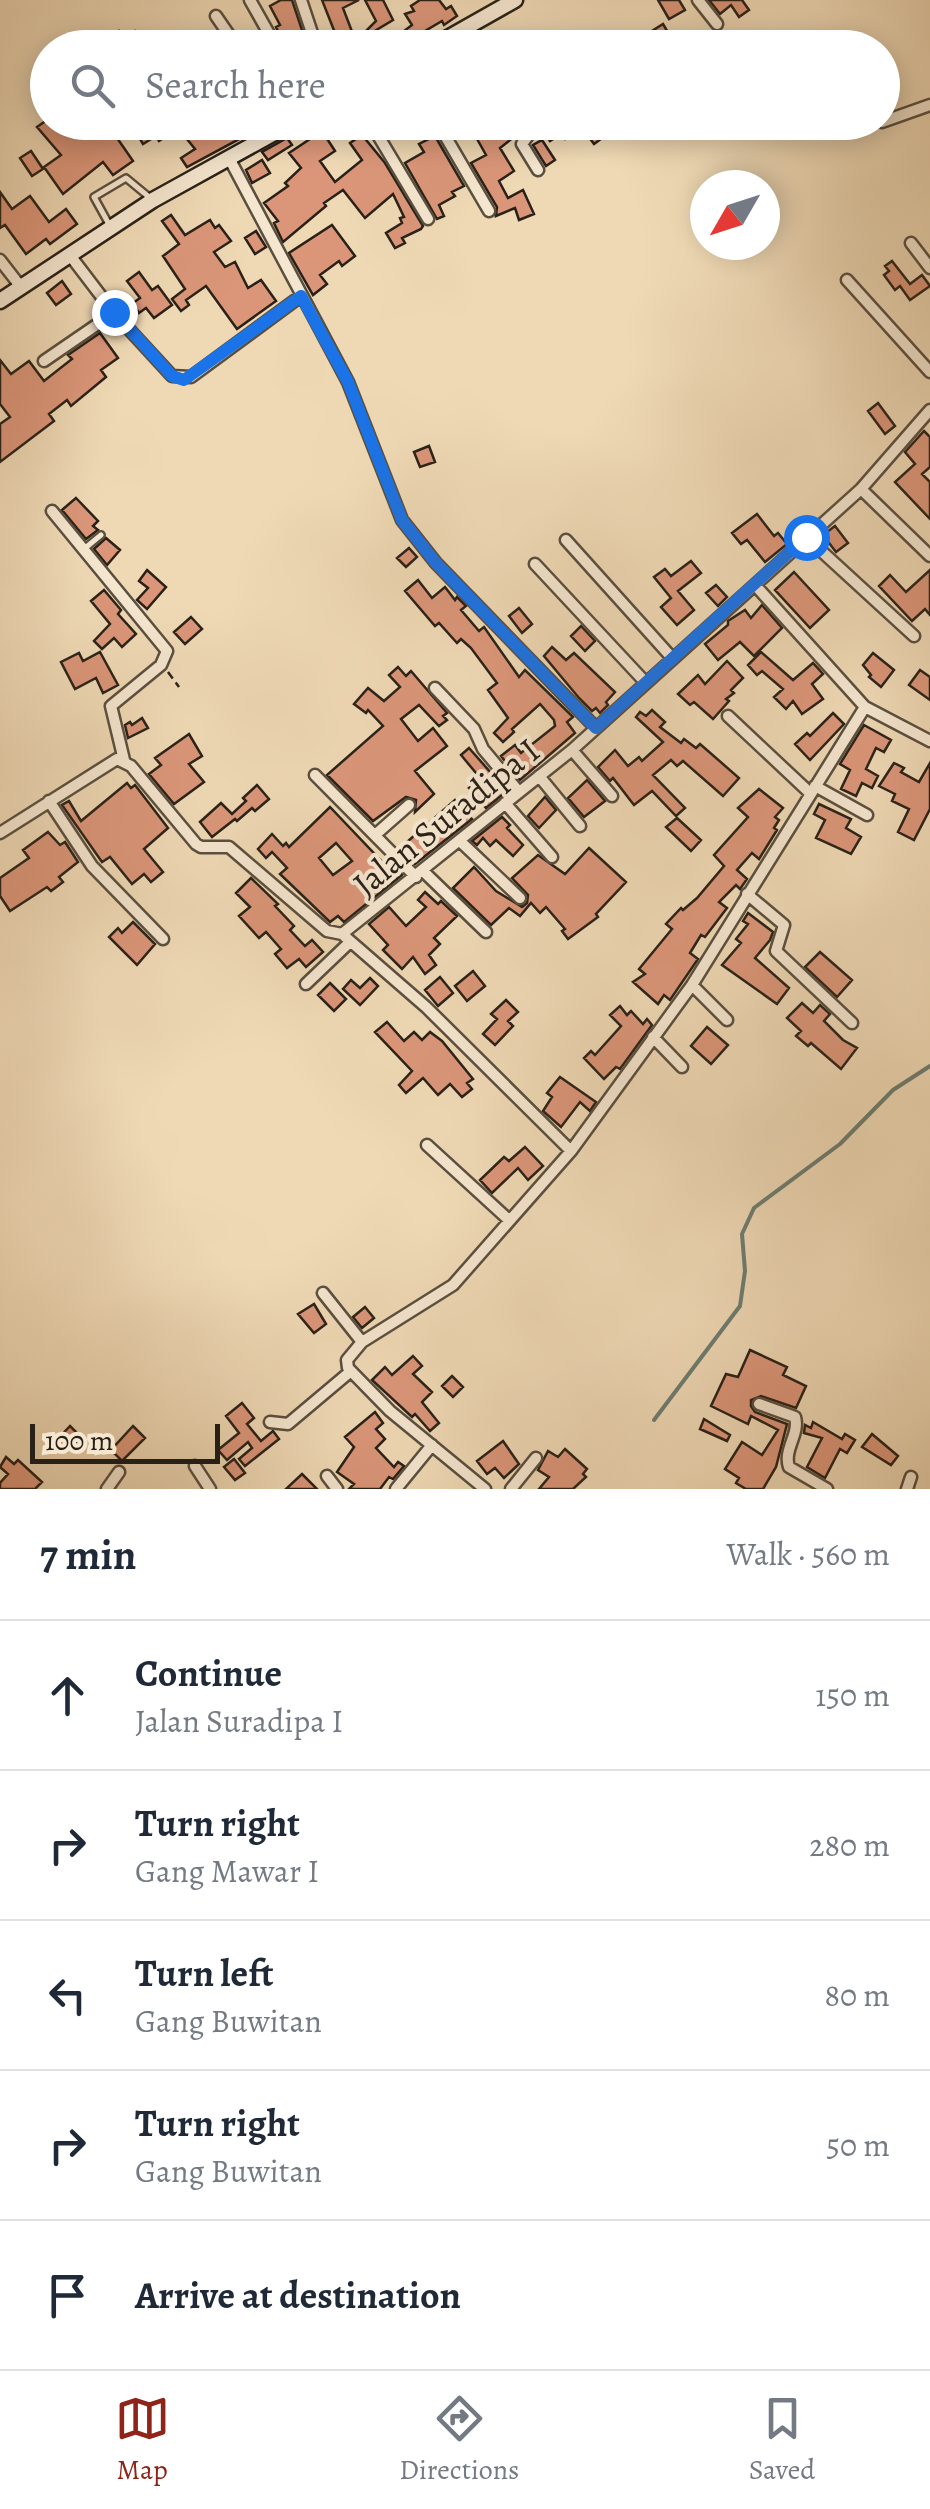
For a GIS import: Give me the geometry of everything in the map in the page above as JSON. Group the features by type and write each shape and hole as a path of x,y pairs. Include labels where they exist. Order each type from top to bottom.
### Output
{"main road":[{"path":"462,30 514,0"},
{"path":"0,301 110,226 261,140"}],"street":[{"path":"250,0 267,30"},
{"path":"301,0 311,30"},
{"path":"698,0 718,24"},
{"path":"216,16 226,30"},
{"path":"900,116 930,105"},
{"path":"381,140 428,220"},
{"path":"447,140 489,211"},
{"path":"525,140 522,144 538,170"},
{"path":"229,158 348,382 402,520 436,563 596,728"},
{"path":"911,243 930,268"},
{"path":"68,254 172,376 184,380 301,296"},
{"path":"0,260 21,287"},
{"path":"847,280 930,372"},
{"path":"44,361 114,312"},
{"name":"Jalan Suradipa I","path":"306,984 346,938 572,750 861,489 930,410"},
{"path":"861,489 930,556"},
{"path":"52,511 167,651 161,664 111,707 124,760 196,844 202,848 229,848 327,931 346,938 426,1007 571,1150"},
{"path":"806,537 914,636"},
{"path":"566,540 673,659"},
{"path":"536,564 646,684"},
{"path":"755,585 865,706 930,741"},
{"path":"436,688 474,729 483,749 519,792"},
{"path":"270,1422 288,1424 349,1366 362,1342 452,1285 571,1150 692,985 865,706"},
{"path":"728,716 813,789 866,815"},
{"path":"572,750 612,796"},
{"path":"0,833 117,758 124,760"},
{"path":"316,775 376,836 486,932"},
{"path":"539,776 580,826"},
{"path":"50,801 92,866 163,939"},
{"path":"505,804 552,856"},
{"path":"376,836 409,805"},
{"path":"460,841 520,898"},
{"path":"747,894 784,926 776,951 852,1023"},
{"path":"692,985 727,1020"},
{"path":"653,1037 682,1067"},
{"path":"427,1145 509,1220"},
{"path":"323,1293 362,1342"},
{"path":"349,1366 390,1411 485,1489"},
{"path":"759,1404 795,1418 797,1424 786,1460 789,1467 828,1489"},
{"path":"396,1489 432,1445"},
{"path":"511,1489 536,1458"},
{"path":"195,1466 210,1489"},
{"path":"107,1489 118,1472"},
{"path":"326,1476 337,1489"}],"lane":[{"path":"110,226 94,197 123,178 153,200"},
{"path":"84,550 101,535"}],"path":[{"path":"174,679 180,687"}],"building":[{"path":"292,0 302,30 277,30 280,25 270,6"},
{"path":"322,0 359,0 343,8 351,30 334,30"},
{"path":"365,0 383,0 393,20 376,30 367,30 376,21"},
{"path":"420,0 439,0 446,9 451,6 457,16 427,30 405,30 412,25 405,14 414,11 411,6"},
{"path":"658,0 679,0 685,10 669,19"},
{"path":"709,0 742,0 749,10 739,17 731,5 720,14"},
{"path":"48,140 118,140 133,161 113,175 103,162 63,194 44,167 61,155"},
{"path":"188,140 237,140 187,167 181,158 195,149"},
{"path":"283,140 292,145 268,160 262,152"},
{"path":"308,140 328,140 335,151 320,161 335,182 362,160 350,143 366,140 385,163 423,226 402,238 405,243 395,248 386,233 402,223 400,218 404,217 393,194 365,218 343,190 283,242 274,223 278,221 264,203 288,186 285,183 301,168 289,153"},
{"path":"437,140 464,186 439,205 444,216 437,219 405,163 424,152 419,144"},
{"path":"478,140 510,140 500,148 514,171 499,181 508,198 523,190 534,214 519,220 515,208 496,216 497,207 471,163 486,155"},
{"path":"542,140 555,160 546,166 533,145"},
{"path":"31,151 43,169 32,176 20,158"},
{"path":"262,160 270,173 252,183 246,170"},
{"path":"0,192 12,209 30,196 49,222 66,209 77,224 50,244 46,239 26,254 5,225 0,228"},
{"path":"171,215 185,235 210,220 215,228 219,225 231,241 214,252 225,267 235,262 248,288 261,280 276,301 237,329 206,286 186,300 189,305 181,311 172,299 185,289 163,256 179,244 162,221"},
{"path":"332,225 355,256 342,266 339,261 320,275 327,284 313,295 289,253"},
{"path":"256,231 266,247 255,254 245,238"},
{"path":"892,261 910,284 922,275 930,286 910,300 900,286 895,290 884,275 889,271 885,266"},
{"path":"139,272 152,290 158,286 172,305 154,318 146,308 139,313 133,303 140,298 127,281"},
{"path":"62,281 71,294 56,305 47,293"},
{"path":"100,333 118,358 101,370 106,377 71,406 67,400 49,414 54,421 0,462 0,424 10,417 0,404 0,360 11,374 29,361 44,381 72,359 68,355"},
{"path":"878,403 895,426 885,434 868,411"},
{"path":"924,431 930,437 930,467 922,474 930,482 930,519 895,482 915,464 905,452"},
{"path":"429,446 435,462 420,467 414,452"},
{"path":"76,498 98,521 93,526 98,530 86,539 62,510"},
{"path":"757,514 774,536 778,533 787,544 765,562 747,540 741,544 732,533"},
{"path":"835,526 848,543 836,552 823,535"},
{"path":"106,538 120,550 107,565 94,549"},
{"path":"409,548 417,557 406,567 397,558"},
{"path":"691,561 701,573 678,591 694,610 677,625 661,607 671,598 654,577 665,569 671,576"},
{"path":"147,570 166,587 147,609 137,600 148,588 139,581"},
{"path":"930,570 930,615 925,609 912,621 879,586 890,575 906,592"},
{"path":"794,572 829,610 810,628 775,590"},
{"path":"418,580 432,598 445,587 455,600 457,597 466,606 461,610 479,631 484,627 519,677 525,670 573,717 567,722 575,733 520,780 501,756 515,745 521,753 555,726 554,720 540,704 503,742 494,733 508,718 488,690 497,683 471,648 461,639 457,643 439,623 435,626 405,591"},
{"path":"716,585 727,597 718,606 706,593"},
{"path":"104,590 136,634 122,647 114,638 102,649 94,641 110,624 91,601"},
{"path":"762,605 782,628 754,656 740,642 718,660 705,644 728,621 745,610 751,618"},
{"path":"519,608 532,624 522,633 509,616"},
{"path":"191,617 202,629 185,644 174,632"},
{"path":"581,626 595,641 585,651 571,636"},
{"path":"552,647 566,660 574,653 615,692 600,713 596,708 592,711 579,698 544,656"},
{"path":"100,652 118,685 103,693 96,678 75,689 61,662 79,653 83,661"},
{"path":"761,652 793,680 813,663 823,674 812,684 823,699 802,714 793,701 786,709 774,697 783,689 762,671 757,675 748,665"},
{"path":"873,653 894,670 881,687 863,665"},
{"path":"727,661 743,678 713,719 678,694 698,675 705,684"},
{"path":"398,667 406,676 411,671 447,713 443,716 447,720 439,726 419,705 401,719 418,741 433,728 447,746 415,771 434,794 415,812 416,800 406,797 373,821 327,775 383,726 368,710 366,713 354,704 368,688 384,701 400,687 389,675"},
{"path":"920,670 930,677 930,700 909,685"},
{"path":"652,710 665,722 660,727 681,743 684,739 696,748 700,744 739,778 723,796 683,761 677,766 671,760 653,775 685,808 676,816 652,791 634,805 613,778 610,781 598,767 615,750 628,766 639,757 642,761 663,742 636,717 640,712 646,716"},
{"path":"833,713 844,724 810,760 795,744 807,733 810,736"},
{"path":"142,718 148,728 128,738 125,725"},
{"path":"864,725 891,740 884,752 876,748 866,769 878,776 872,788 862,783 856,796 841,789 850,770 840,764"},
{"path":"189,734 202,756 189,764 204,782 174,804 149,774 161,765 155,758"},
{"path":"469,748 507,791 486,808 469,788 481,779 461,755"},
{"path":"894,763 919,782 930,763 930,809 914,840 898,832 909,809 892,801 895,794 879,786"},
{"path":"587,780 605,801 584,817 568,798"},
{"path":"127,783 131,788 135,785 168,828 144,849 163,872 151,882 144,874 132,884 110,857 102,862 62,805 69,801 81,821"},
{"path":"257,785 269,799 212,837 200,822 221,803 232,814"},
{"path":"759,789 783,808 775,817 779,820 774,828 777,830 759,859 752,853 737,870 747,879 740,889 736,885 719,902 727,908 690,953 698,959 670,1000 664,995 658,1004 633,982 645,974 639,969 672,929 666,924 697,898 724,866 714,855 748,817 738,808"},
{"path":"545,797 556,810 539,828 528,816"},
{"path":"455,800 472,819 415,864 400,848"},
{"path":"819,804 851,819 846,828 861,837 851,854 816,838 825,820 814,814"},
{"path":"330,807 391,871 395,868 402,875 344,922 338,916 330,922 280,874 287,868 272,852 266,858 258,849 272,834 289,847","holes":["336,843 352,861 333,875 319,858"]},
{"path":"502,817 523,845 513,856 496,840 490,846 483,838 477,845 472,841"},
{"path":"677,818 701,840 691,851 666,827"},
{"path":"48,832 60,845 65,842 78,862 59,877 63,882 51,891 47,887 10,911 0,896 0,878 29,858 23,850"},
{"path":"589,848 626,882 596,914 598,917 568,939 562,931 565,929 546,907 540,913 531,903 520,916 509,908 491,925 453,888 474,867 496,891 522,907 528,895 512,878 538,855 565,874"},
{"path":"251,878 278,904 275,906 294,926 290,930 305,946 312,940 323,952 306,967 299,959 287,968 275,954 281,949 266,932 259,938 239,916 250,907 236,893"},
{"path":"425,892 457,916 434,938 440,944 429,955 436,965 425,974 413,957 402,969 383,950 388,945 369,924 389,907 406,926 426,907 418,900"},
{"path":"748,913 773,932 755,958 789,988 777,1004 722,965 741,943 736,939 748,924 743,921"},
{"path":"133,922 155,944 137,965 109,937 118,928 122,933"},
{"path":"820,952 852,980 837,997 805,967"},
{"path":"473,971 485,986 467,1001 455,986"},
{"path":"440,977 453,993 438,1006 425,990"},
{"path":"370,978 378,986 360,1005 343,989 351,980 360,988"},
{"path":"330,983 346,999 334,1011 318,995"},
{"path":"506,1000 518,1012 508,1021 513,1026 495,1045 483,1034 497,1019 491,1014"},
{"path":"802,1003 813,1013 820,1005 830,1014 824,1021 857,1048 841,1069 811,1043 808,1046 796,1036 801,1031 787,1018"},
{"path":"620,1006 627,1015 631,1011 643,1024 647,1019 652,1025 620,1069 616,1067 604,1079 584,1058 591,1051 595,1055 621,1026 610,1015"},
{"path":"387,1022 404,1041 414,1032 422,1040 430,1032 442,1041 473,1079 467,1083 472,1089 462,1097 450,1084 438,1095 423,1078 406,1093 399,1085 412,1071 375,1032"},
{"path":"707,1027 728,1045 711,1064 691,1046"},
{"path":"560,1077 596,1102 590,1111 580,1102 561,1127 543,1111 552,1097 547,1093"},
{"path":"525,1147 543,1166 528,1180 518,1168 492,1193 480,1180 504,1157 509,1161"},
{"path":"314,1304 326,1324 314,1333 298,1314"},
{"path":"365,1307 374,1318 362,1328 353,1317"},
{"path":"750,1350 787,1367 783,1375 806,1386 796,1408 761,1396 751,1400 755,1412 787,1424 776,1467 763,1489 746,1489 736,1483 739,1478 725,1469 742,1442 762,1455 778,1430 751,1416 748,1424 711,1406 726,1374 738,1377"},
{"path":"413,1356 422,1366 413,1374 432,1392 422,1402 439,1423 430,1431 372,1380 385,1367 392,1375"},
{"path":"452,1376 463,1387 453,1397 442,1386"},
{"path":"242,1403 254,1418 247,1424 261,1441 273,1431 279,1439 245,1466 239,1459 252,1448 248,1442 227,1460 218,1450 239,1433 226,1416"},
{"path":"375,1412 383,1423 376,1429 385,1439 376,1448 394,1467 398,1462 404,1466 380,1489 349,1489 354,1484 337,1472 354,1447 345,1437"},
{"path":"704,1419 730,1435 727,1441 700,1429"},
{"path":"813,1422 842,1439 845,1434 855,1440 847,1453 840,1449 825,1478 807,1467 822,1438 804,1433 805,1425 811,1428"},
{"path":"70,1426 81,1437 67,1451 56,1441"},
{"path":"133,1426 145,1438 122,1461 111,1450"},
{"path":"872,1434 898,1456 891,1465 862,1447"},
{"path":"503,1441 519,1464 504,1478 495,1468 487,1474 477,1461"},
{"path":"565,1449 587,1469 583,1474 586,1477 573,1489 539,1489 549,1477 538,1470 548,1451 558,1457"},
{"path":"6,1457 14,1464 18,1460 42,1482 35,1489 0,1489 8,1474 0,1467"},
{"path":"234,1459 245,1473 235,1480 224,1467"},
{"path":"302,1474 317,1489 286,1489"}],"waterway":[{"path":"654,1420 740,1306 745,1271 742,1234 754,1208 840,1144 893,1090 930,1066"}],"route":[{"path":"114,312 172,376 184,380 301,296 348,382 402,520 436,563 596,728 806,537"}]}
